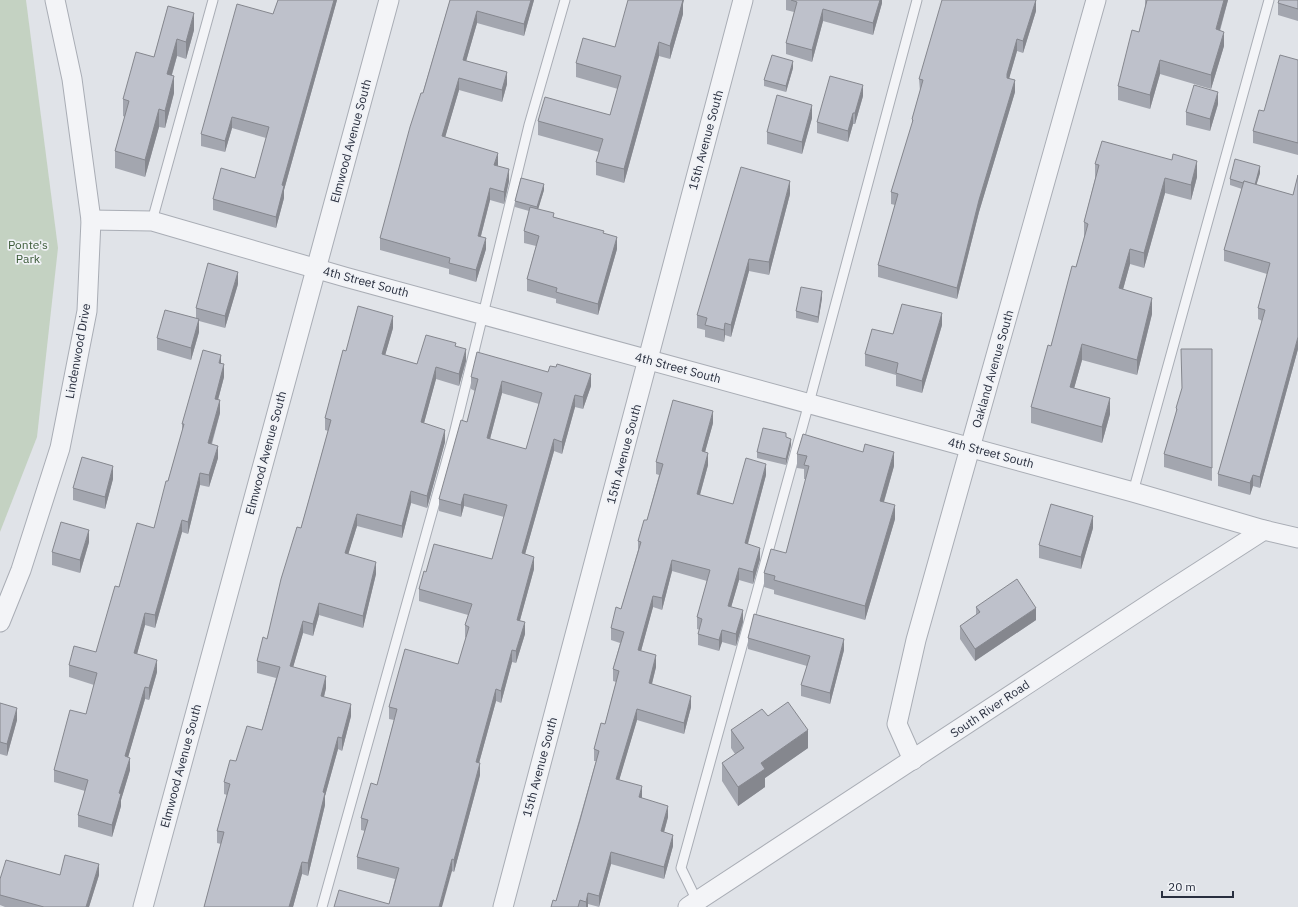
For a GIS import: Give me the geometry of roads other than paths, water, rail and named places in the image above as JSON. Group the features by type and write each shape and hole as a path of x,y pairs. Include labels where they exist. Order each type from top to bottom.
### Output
{"street":[{"name":"Lindenwood Drive","path":"0,622 21,570 60,448 87,310 91,220 72,79 55,0"},
{"name":"Elmwood Avenue South","path":"143,907 389,0"},
{"name":"15th Avenue South","path":"503,907 649,360 743,0"},
{"name":"Oakland Avenue South","path":"913,760 897,724 916,640 1096,0"},
{"name":"4th Street South","path":"91,220 152,221 316,269 1133,492 1264,530"},
{"name":"South River Road","path":"693,904 1163,594 1264,530"},
{"path":"1264,530 1298,538"}],"lane":[{"path":"152,221 213,0"},
{"path":"322,907 454,434 530,125 565,0"},
{"path":"693,904 681,868 809,403 917,0"},
{"path":"1133,492 1269,0"}],"park label":[{"name":"Ponte's Park","path":"28,252"}]}
